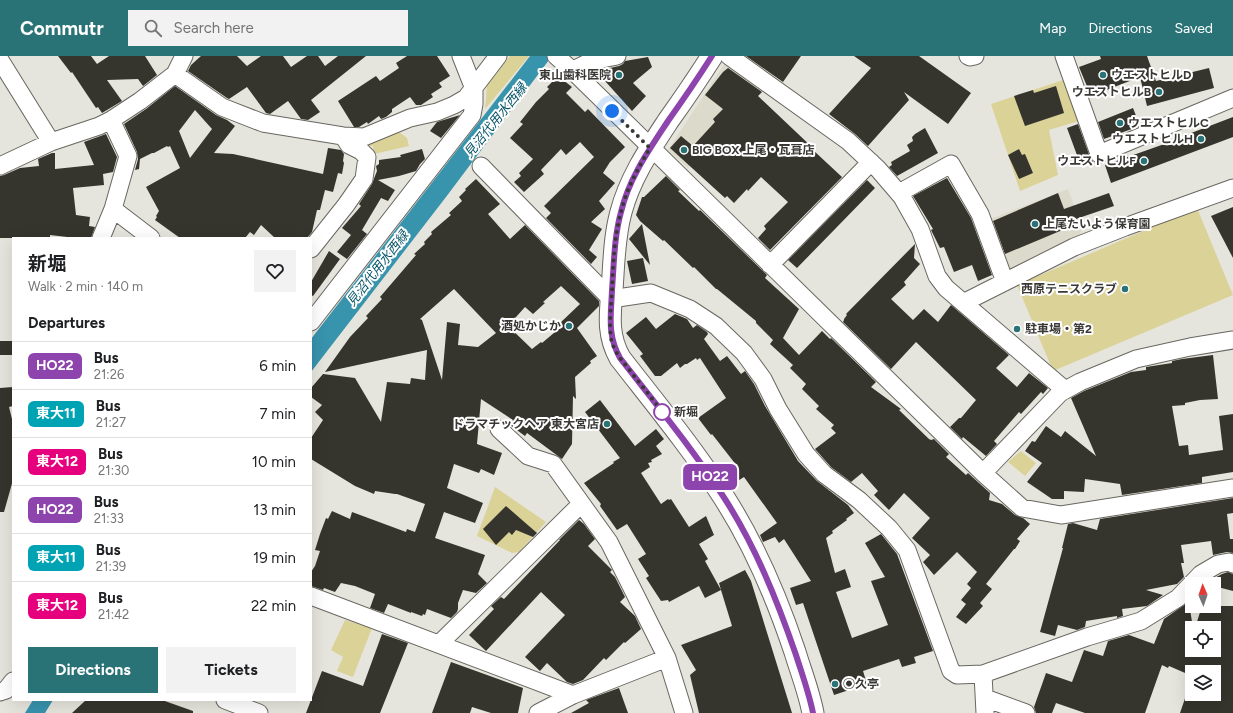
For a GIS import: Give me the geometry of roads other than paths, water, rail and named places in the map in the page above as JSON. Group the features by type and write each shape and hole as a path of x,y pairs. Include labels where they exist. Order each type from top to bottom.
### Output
{"street":[{"path":"0,166 51,142 99,126 111,120 140,101 175,74 184,56"},
{"path":"312,321 472,115 474,89 461,56"},
{"path":"175,74 222,107 263,123 343,136 364,137 410,118 437,112 466,98 498,56"},
{"path":"563,63 581,65 617,56"},
{"path":"712,56 640,165 621,212 614,259 610,325 611,339 614,349 620,358 695,455 723,496 746,536 783,616 813,713"},
{"path":"729,56 848,140 871,162 899,193 920,229 937,276 946,288 1065,390"},
{"path":"968,56 975,56"},
{"path":"1064,56 1099,154 1233,98"},
{"path":"0,60 51,142"},
{"path":"563,63 983,474 1022,508 1061,515 1233,488"},
{"path":"101,237 113,210 128,156 111,120"},
{"path":"312,248 364,179 367,156 350,145 343,136"},
{"path":"770,266 871,162"},
{"path":"899,193 950,164 980,214 1005,282"},
{"path":"481,166 612,299"},
{"path":"963,303 1074,247 1233,188"},
{"path":"113,210 150,237"},
{"path":"612,299 651,293 690,309 716,326 744,353 763,379 778,409 806,454 824,474 858,500 889,528 907,550 951,672 957,675 982,674 1087,637 1141,621 1178,598 1200,574 1218,564 1229,562 1233,564"},
{"path":"983,474 1060,393 1065,390 1080,382 1136,359 1190,347 1233,340"},
{"path":"499,429 528,456 553,464 609,542 667,658 684,713"},
{"path":"439,644 581,504"},
{"path":"312,596 573,695"},
{"path":"538,713 573,695 667,658"},
{"path":"982,674 985,705 1026,713"},
{"path":"0,692 6,690 12,683"},
{"path":"228,701 259,713"}],"water":[{"path":"530,56 552,56 446,197 312,371 312,338"},
{"path":"32,701 52,701 45,713 25,713"}],"place":[{"name":"東山歯科医院","path":"619,75"},
{"name":"ウエストヒルD","path":"1103,75"},
{"name":"ウエストヒルB","path":"1159,92"},
{"name":"ウエストヒルC","path":"1120,123"},
{"name":"ウエストヒルH","path":"1201,139"},
{"name":"BIG BOX 上尾・瓦葺店","path":"684,150"},
{"name":"ウエストヒルF","path":"1144,161"},
{"name":"上尾たいよう保育園","path":"1035,224"},
{"name":"西原テニスクラブ","path":"1125,289"},
{"name":"酒処かじか","path":"569,326"},
{"name":"駐車場・第2","path":"1017,329"},
{"name":"新堀","path":"662,412"},
{"name":"ドラマチックヘア 東大宮店","path":"607,424"},
{"name":"○久亭","path":"835,684"}],"water label":[{"name":"見沼代用水西縁","path":"495,120"},
{"name":"見沼代用水西緑","path":"377,268"}]}
